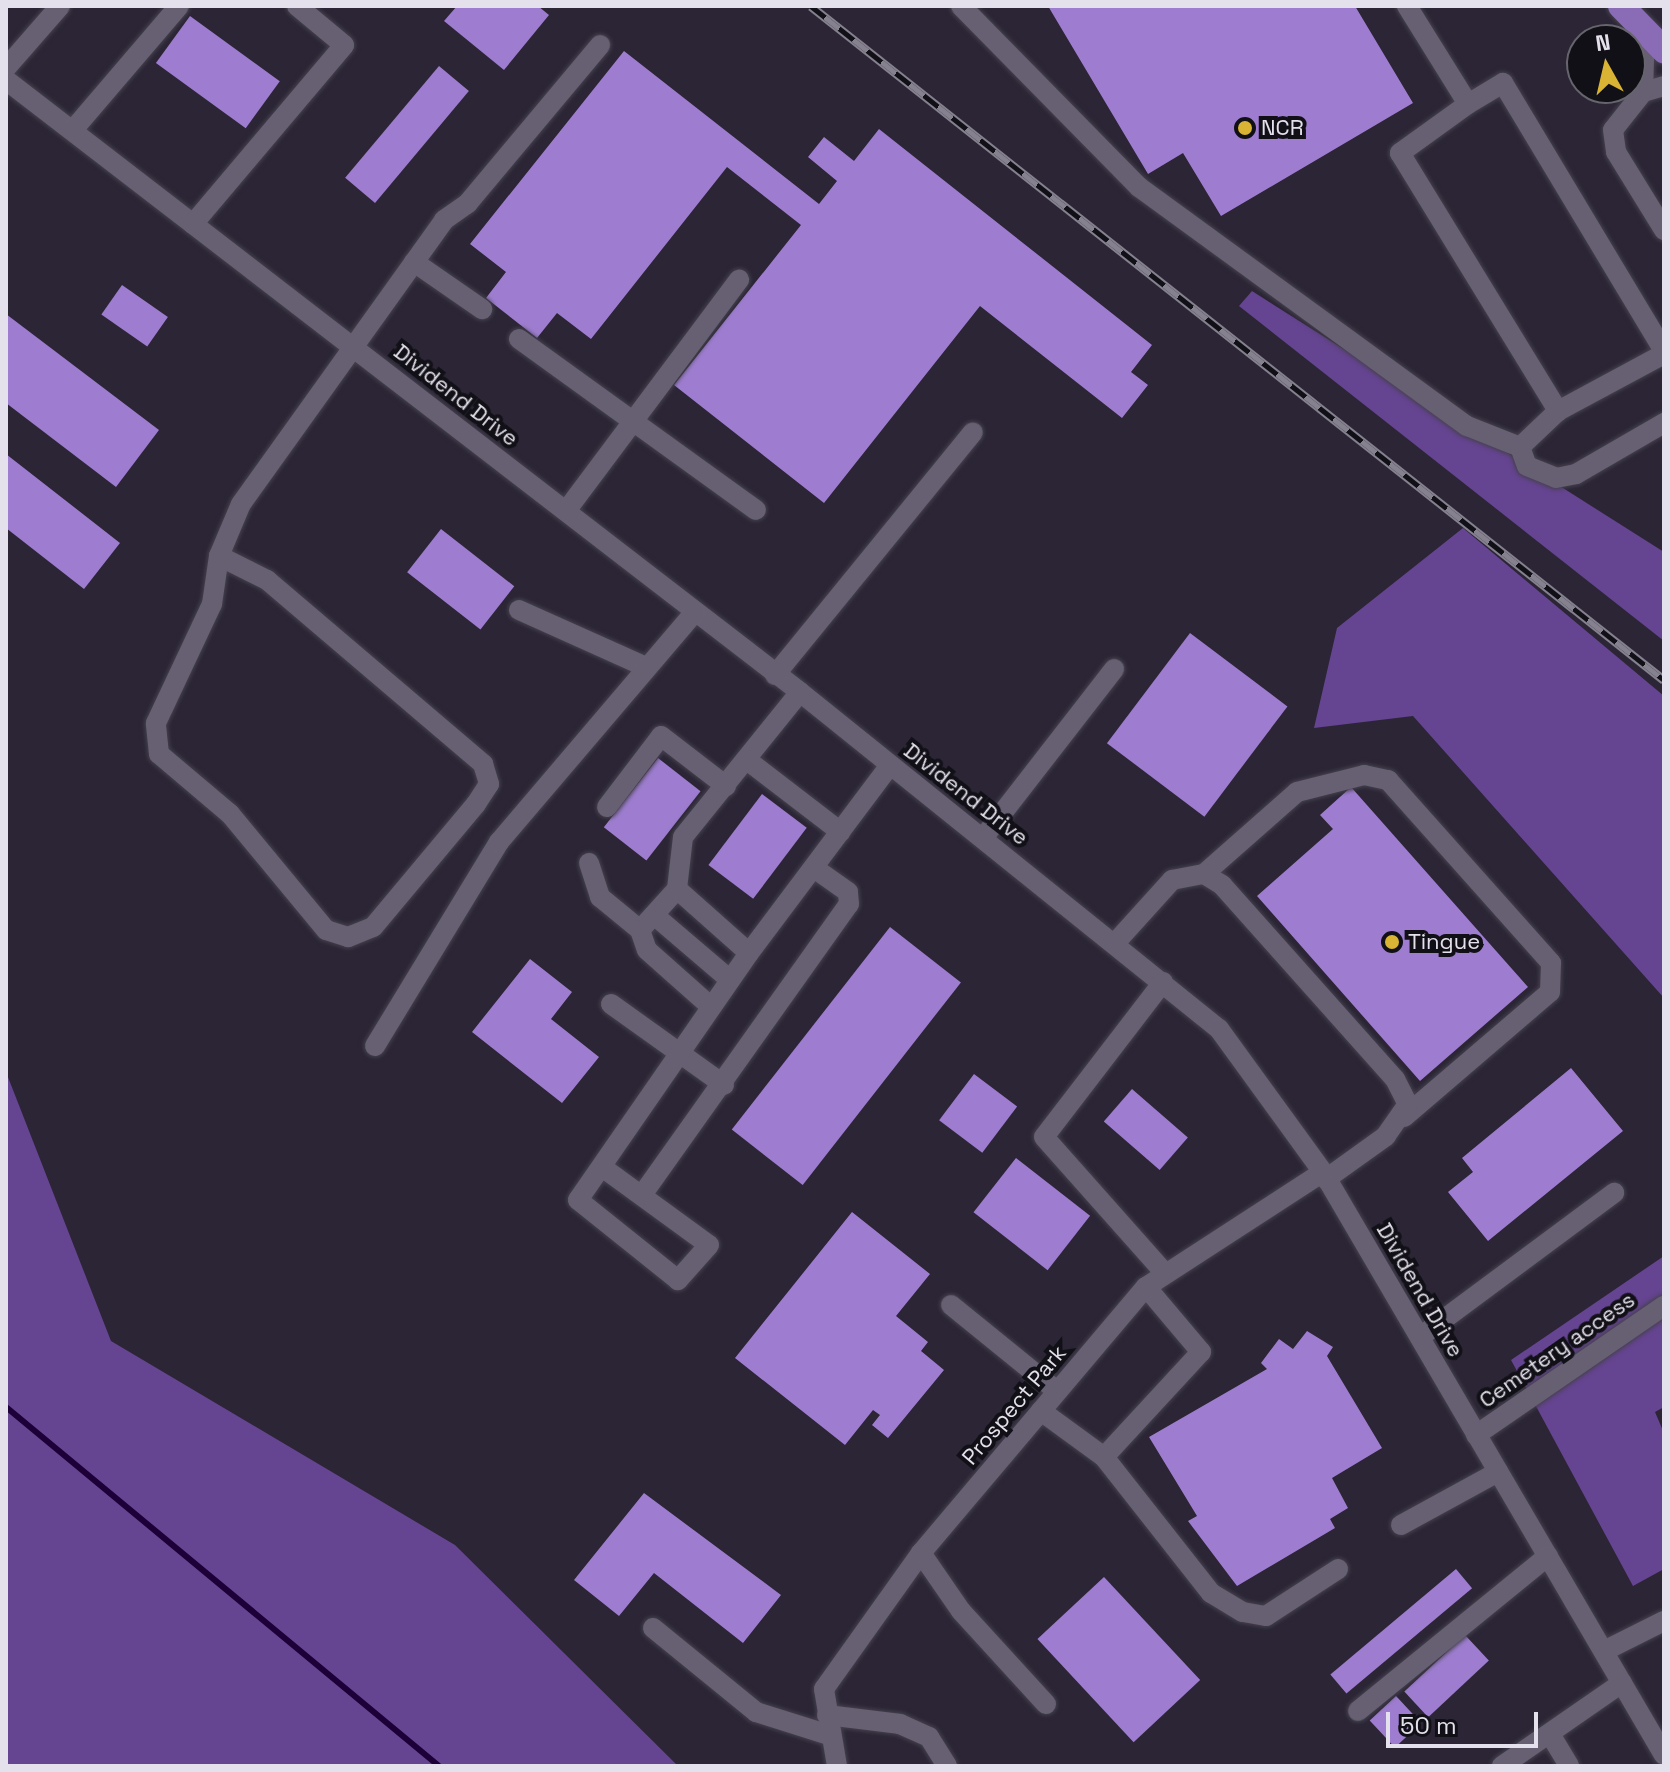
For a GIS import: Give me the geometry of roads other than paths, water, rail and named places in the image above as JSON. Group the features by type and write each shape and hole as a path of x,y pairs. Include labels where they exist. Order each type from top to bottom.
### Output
{"main road":[{"path":"1621,6 1639,24"},
{"path":"1646,31 1664,50"}],"street":[{"path":"6,78 59,6"},
{"path":"73,130 179,6"},
{"path":"193,224 344,45 297,6"},
{"path":"961,6 1139,187 1467,426 1520,447 1527,466 1556,478 1576,474 1664,423"},
{"path":"1407,6 1468,104"},
{"path":"219,556 267,580 483,764 489,784 476,804 373,927 348,937 326,930 230,814 159,754 156,723 212,604 219,556 241,504 414,262 600,45"},
{"name":"Dividend Drive","path":"6,78 800,692 1116,942 1251,1065 1324,1176 1664,1755"},
{"path":"1520,447 1558,411 1664,352 1503,83 1400,153 1558,411"},
{"path":"1634,104 1613,130 1616,152 1664,230"},
{"path":"414,262 482,309"},
{"path":"566,511 631,420 739,280"},
{"path":"519,339 756,510"},
{"path":"775,675 973,432"},
{"path":"519,610 646,667"},
{"path":"375,1046 499,842 695,612"},
{"path":"983,838 1114,669"},
{"path":"710,1006 647,950 647,922 677,889 683,837 800,692"},
{"path":"607,807 661,736 726,786"},
{"path":"747,760 841,832"},
{"path":"602,1167 709,1245 678,1280 578,1200 710,1006 890,765"},
{"name":"Prospect Park","path":"828,1725 824,1689 921,1553 1146,1287 1164,1272 1324,1176 1404,1117 1550,992 1551,963 1388,780 1364,775 1297,792 1204,874"},
{"path":"589,863 600,897 647,922 730,980"},
{"path":"642,1195 724,1085 849,904 848,892 814,868"},
{"path":"1116,942 1172,880 1204,874 1222,885 1395,1079 1408,1104 1404,1117"},
{"path":"677,889 749,953"},
{"path":"1163,982 1044,1137 1164,1272"},
{"path":"611,1004 724,1085"},
{"path":"1420,1337 1614,1193"},
{"path":"1104,1457 1201,1352 1146,1287"},
{"path":"951,1305 1057,1391"},
{"name":"Cemetery access","path":"1476,1435 1664,1306"},
{"path":"1041,1411 1104,1457 1211,1593 1243,1612 1266,1616 1338,1569"},
{"path":"1401,1525 1498,1472"},
{"path":"921,1553 961,1611 1046,1704"},
{"path":"1358,1711 1548,1556"},
{"path":"1604,1651 1664,1621"},
{"path":"653,1628 756,1712 828,1725 900,1724 929,1737 947,1766"},
{"path":"1504,1765 1622,1683"},
{"path":"828,1725 837,1766"},
{"path":"1550,1734 1569,1766"}],"waterway":[{"path":"6,1407 439,1766"}],"railway":[{"path":"811,6 1664,680"}],"place":[{"name":"NCR","path":"1245,128"},
{"name":"Tingue","path":"1392,942"}]}
